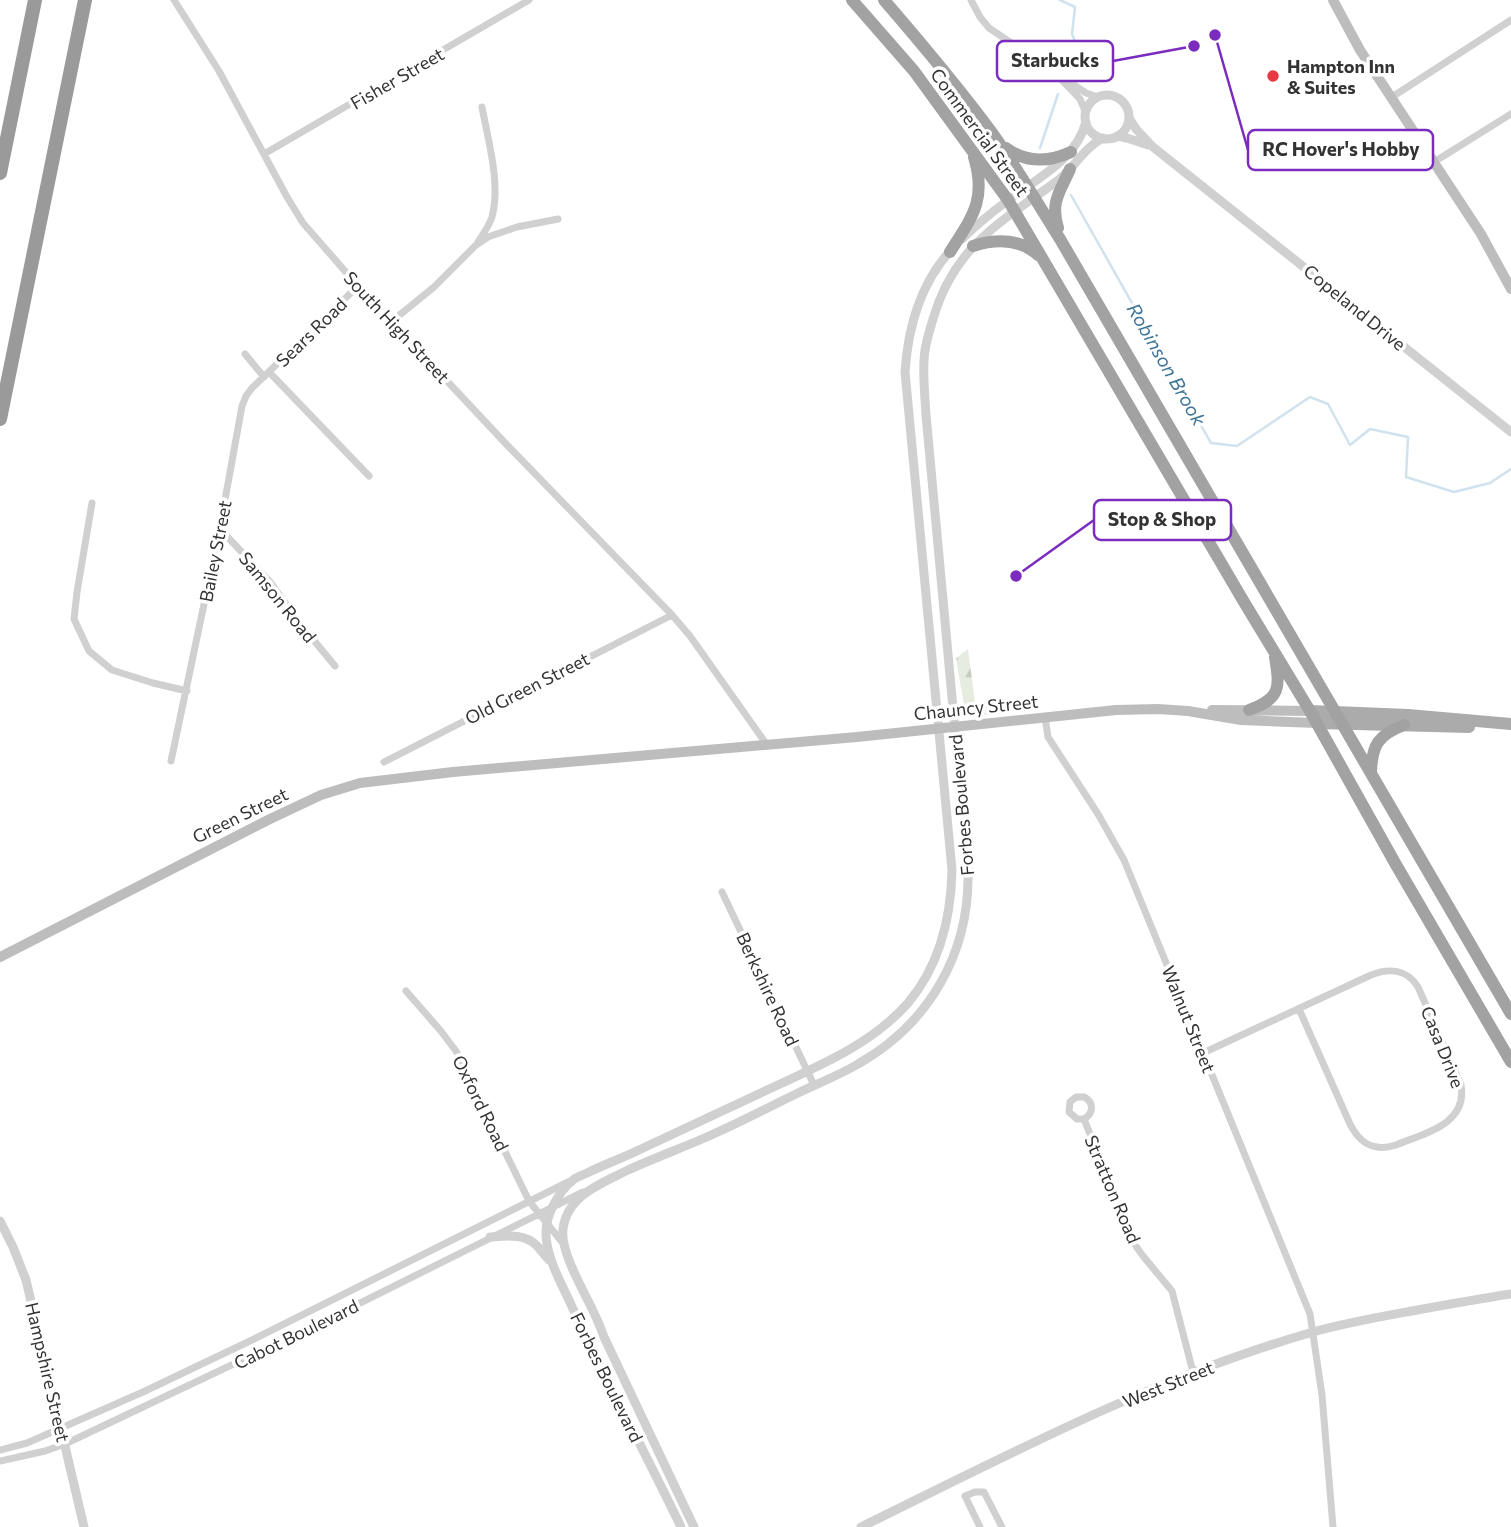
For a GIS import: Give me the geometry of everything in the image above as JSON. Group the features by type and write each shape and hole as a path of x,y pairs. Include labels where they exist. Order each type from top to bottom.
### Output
{"highway":[{"path":"0,173 35,0"},
{"path":"0,419 85,0"},
{"name":"Commercial Street","path":"852,0 914,71 1012,205 1317,723 1511,1062"},
{"name":"Commercial Street","path":"884,0 920,41 998,141 1085,279 1511,1014"},
{"path":"998,141 1013,153 1030,159 1048,160 1071,152"},
{"path":"950,252 975,211 980,194 979,175 972,150"},
{"path":"1060,239 1054,207 1070,169"},
{"path":"973,246 992,240 1011,241 1036,252 1047,266"},
{"path":"1249,710 1269,700 1278,687 1273,650"},
{"path":"1371,772 1376,745 1388,732 1404,725"}],"main road":[{"path":"1333,0 1360,50 1481,234 1511,289"},
{"name":"Chauncy Street","path":"514,766 767,745 1136,709 1335,712 1435,717 1511,726"},
{"name":"Chauncy Street","path":"1188,711 1241,720 1511,726"},
{"name":"Green Street","path":"0,957 332,790 373,780 514,766"}],"street":[{"name":"South High Street","path":"174,0 219,71 303,223 391,322 672,615"},
{"name":"Fisher Street","path":"264,154 529,0"},
{"path":"971,0 989,28 1086,93 1098,97"},
{"path":"1392,97 1511,20"},
{"path":"1057,74 1080,100 1091,131 1103,138 1117,136 1153,147"},
{"path":"1086,118 1090,104 1098,97 1117,97 1127,108 1129,118 1136,129 1153,147"},
{"path":"476,245 493,215 495,185 482,107"},
{"path":"1434,163 1511,114"},
{"name":"Forbes Boulevard","path":"1031,192 1071,152 1084,130 1086,118"},
{"path":"1117,136 1127,127 1129,118"},
{"name":"Forbes Boulevard","path":"681,1527 555,1268 547,1248 546,1223 560,1195 573,1180 860,1044 894,1018 923,982 937,954 946,926 951,905 952,870 905,372 907,348 927,285 950,252 980,222 1031,192 1060,179 1089,148 1103,138"},
{"name":"Copeland Drive","path":"1153,147 1511,432"},
{"name":"Forbes Boulevard","path":"562,1242 564,1223 569,1211 585,1191 859,1064 902,1032 926,1006 951,963 965,913 968,880 926,415 925,345 940,298 956,268 1012,205"},
{"path":"391,322 488,237 558,219"},
{"name":"Sears Road","path":"267,374 358,286"},
{"path":"245,354 369,476"},
{"name":"Bailey Street","path":"171,761 212,572 242,406 246,396 267,374"},
{"path":"92,503 76,592 74,619 89,651 112,670 187,691"},
{"name":"Samson Road","path":"219,528 271,583 335,666"},
{"path":"672,615 690,636 767,745"},
{"name":"Old Green Street","path":"384,762 672,615"},
{"name":"Walnut Street","path":"1045,717 1048,737 1104,823 1124,860 1310,1314 1329,1461 1334,1527"},
{"name":"Berkshire Road","path":"722,892 814,1085"},
{"name":"Casa Drive","path":"1203,1053 1299,1009 1378,973 1397,971 1410,976 1418,987 1459,1079 1463,1097 1459,1110 1440,1126 1396,1145 1375,1148 1364,1144 1350,1124 1299,1009"},
{"name":"Oxford Road","path":"406,991 444,1034 459,1057 529,1201 546,1223"},
{"name":"Stratton Road","path":"1084,1119 1133,1242 1172,1291 1193,1372"},
{"name":"Cabot Boulevard","path":"0,1450 27,1443 61,1429 252,1340 573,1180"},
{"name":"Cabot Boulevard","path":"0,1461 65,1444 316,1325 585,1191"},
{"name":"Hampshire Street","path":"0,1221 26,1280 84,1527"},
{"name":"Forbes Boulevard","path":"546,1223 562,1242 604,1338 694,1527"},
{"path":"490,1237 513,1236 530,1241 537,1245 555,1268"},
{"name":"West Street","path":"861,1527 1074,1424 1193,1372 1313,1332 1511,1292"},
{"path":"957,1480 980,1527"},
{"path":"965,1496 984,1492 1002,1527"}],"green space":[{"path":"968,649 975,702 1006,705 1009,712 966,717 956,658"}],"waterway":[{"name":"Robinson Brook","path":"1060,0 1075,7 1072,34 1079,52 1066,65"},
{"name":"Robinson Brook","path":"1040,148 1058,94"},
{"name":"Robinson Brook","path":"1071,195 1211,443 1237,446 1310,397 1328,404 1350,445 1370,429 1408,437 1406,477 1454,492 1490,483 1511,469"}],"place":[{"name":"RC Hover's Hobby","path":"1215,35"},
{"name":"Starbucks","path":"1194,46"},
{"name":"Hampton Inn & Suites","path":"1273,76"},
{"name":"Stop & Shop","path":"1016,576"}]}
